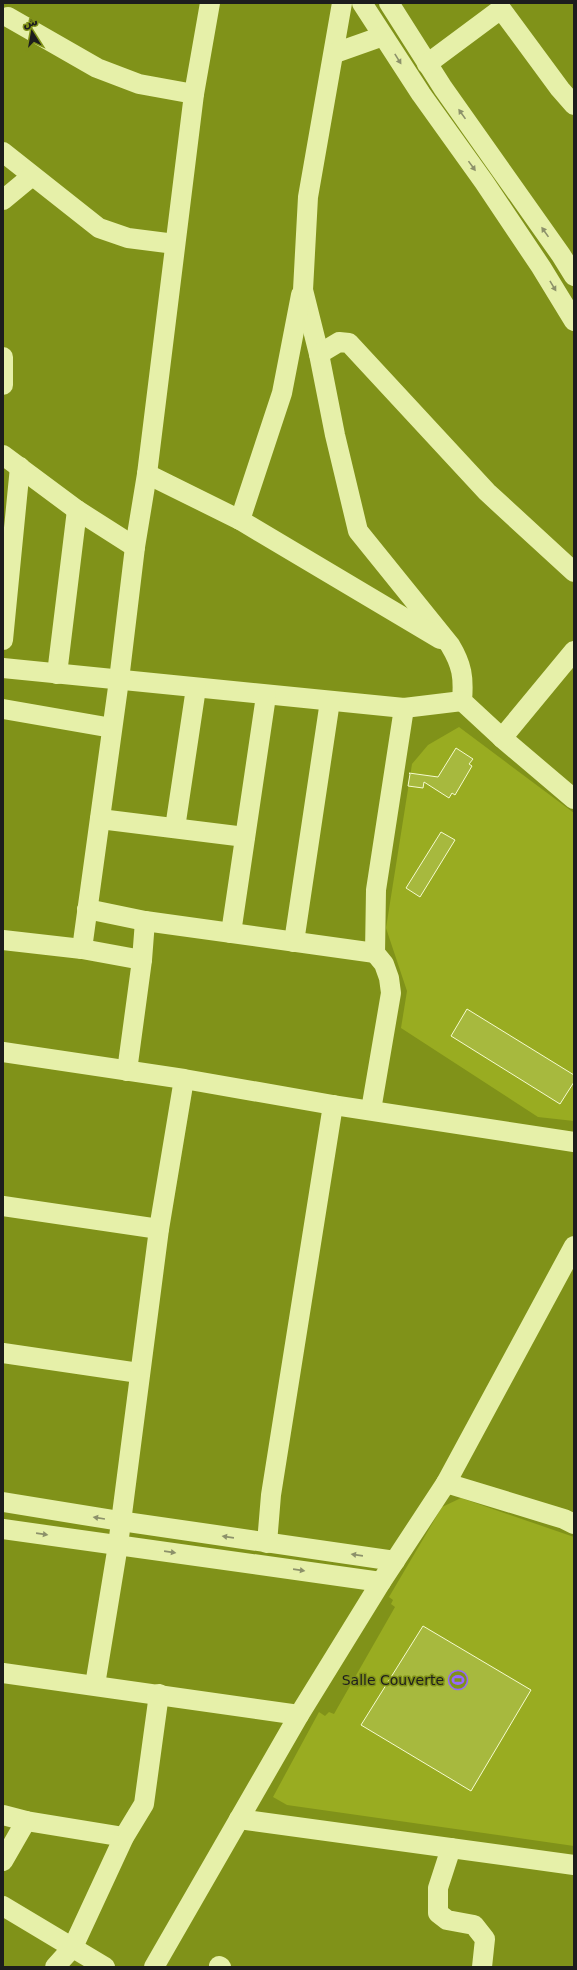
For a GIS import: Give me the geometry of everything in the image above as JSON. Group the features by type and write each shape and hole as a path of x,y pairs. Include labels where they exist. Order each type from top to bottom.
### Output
{"street":[{"path":"82,949 119,680 135,547 147,474 194,94 210,3"},
{"path":"240,520 282,393 302,290 308,198 335,53 342,3"},
{"path":"362,3 421,94 484,182 541,267 574,321"},
{"path":"389,3 427,64 567,250 574,276"},
{"path":"427,64 505,6 560,89 574,105"},
{"path":"9,15 97,68 139,84 194,94"},
{"path":"335,53 383,36"},
{"path":"3,152 99,228 128,238 175,244"},
{"path":"3,200 32,176"},
{"path":"541,267 567,250"},
{"path":"302,290 319,354 335,435 358,531 387,569 450,645 459,660 464,680 462,701"},
{"path":"319,354 339,342 350,343 487,492 574,572"},
{"path":"3,357 3,385"},
{"path":"3,456 77,510 135,547"},
{"path":"3,640 20,467"},
{"path":"147,474 240,520 377,603 450,645"},
{"path":"57,674 77,510"},
{"path":"377,603 387,569"},
{"path":"502,738 574,651"},
{"path":"3,668 266,696 404,708 462,701 502,738 574,799"},
{"path":"175,828 196,688"},
{"path":"232,934 266,696"},
{"path":"294,942 330,701"},
{"path":"371,1110 391,993 389,978 384,964 375,953 376,890 404,708"},
{"path":"3,709 112,728"},
{"path":"100,819 245,837"},
{"path":"87,909 145,921 375,953"},
{"path":"126,1071 142,960 145,921"},
{"path":"3,940 82,949 142,960"},
{"path":"3,1052 184,1079 333,1105 574,1142"},
{"path":"95,1685 118,1545 139,1373 159,1229 184,1079"},
{"path":"267,1543 271,1495 333,1105"},
{"path":"3,1206 159,1229"},
{"path":"154,1967 299,1715 381,1582 446,1483 574,1246"},
{"path":"3,1353 139,1373"},
{"path":"446,1483 571,1516"},
{"path":"3,1502 120,1521 395,1561"},
{"path":"3,1528 381,1582"},
{"path":"3,1672 299,1715"},
{"path":"55,1967 74,1947 124,1837 141,1810 146,1798 159,1694"},
{"path":"3,1815 26,1821 124,1837"},
{"path":"239,1819 574,1865"},
{"path":"3,1861 26,1821"},
{"path":"451,1848 438,1888 438,1913 447,1920 474,1925 485,1939 482,1967"},
{"path":"3,1906 52,1936 74,1947 105,1967"}],"green space":[{"path":"459,727 574,813 574,1121 538,1117 401,1028 407,991 386,928 412,764 428,745"},
{"name":"Salle Couverte","path":"461,1498 574,1537 574,1846 287,1805 273,1797 319,1712 325,1716 329,1712 334,1714 395,1607 391,1604 393,1600 389,1597 442,1507"}],"building":[{"path":"456,748 473,759 469,764 472,766 455,795 452,793 449,798 424,782 423,788 408,786 409,773 438,777"},
{"path":"441,832 455,840 420,897 406,888"},
{"path":"467,1009 574,1075 574,1082 560,1104 451,1036"},
{"path":"423,1626 531,1690 471,1791 361,1725"}],"place":[{"name":"Salle Couverte","path":"458,1680"}]}
